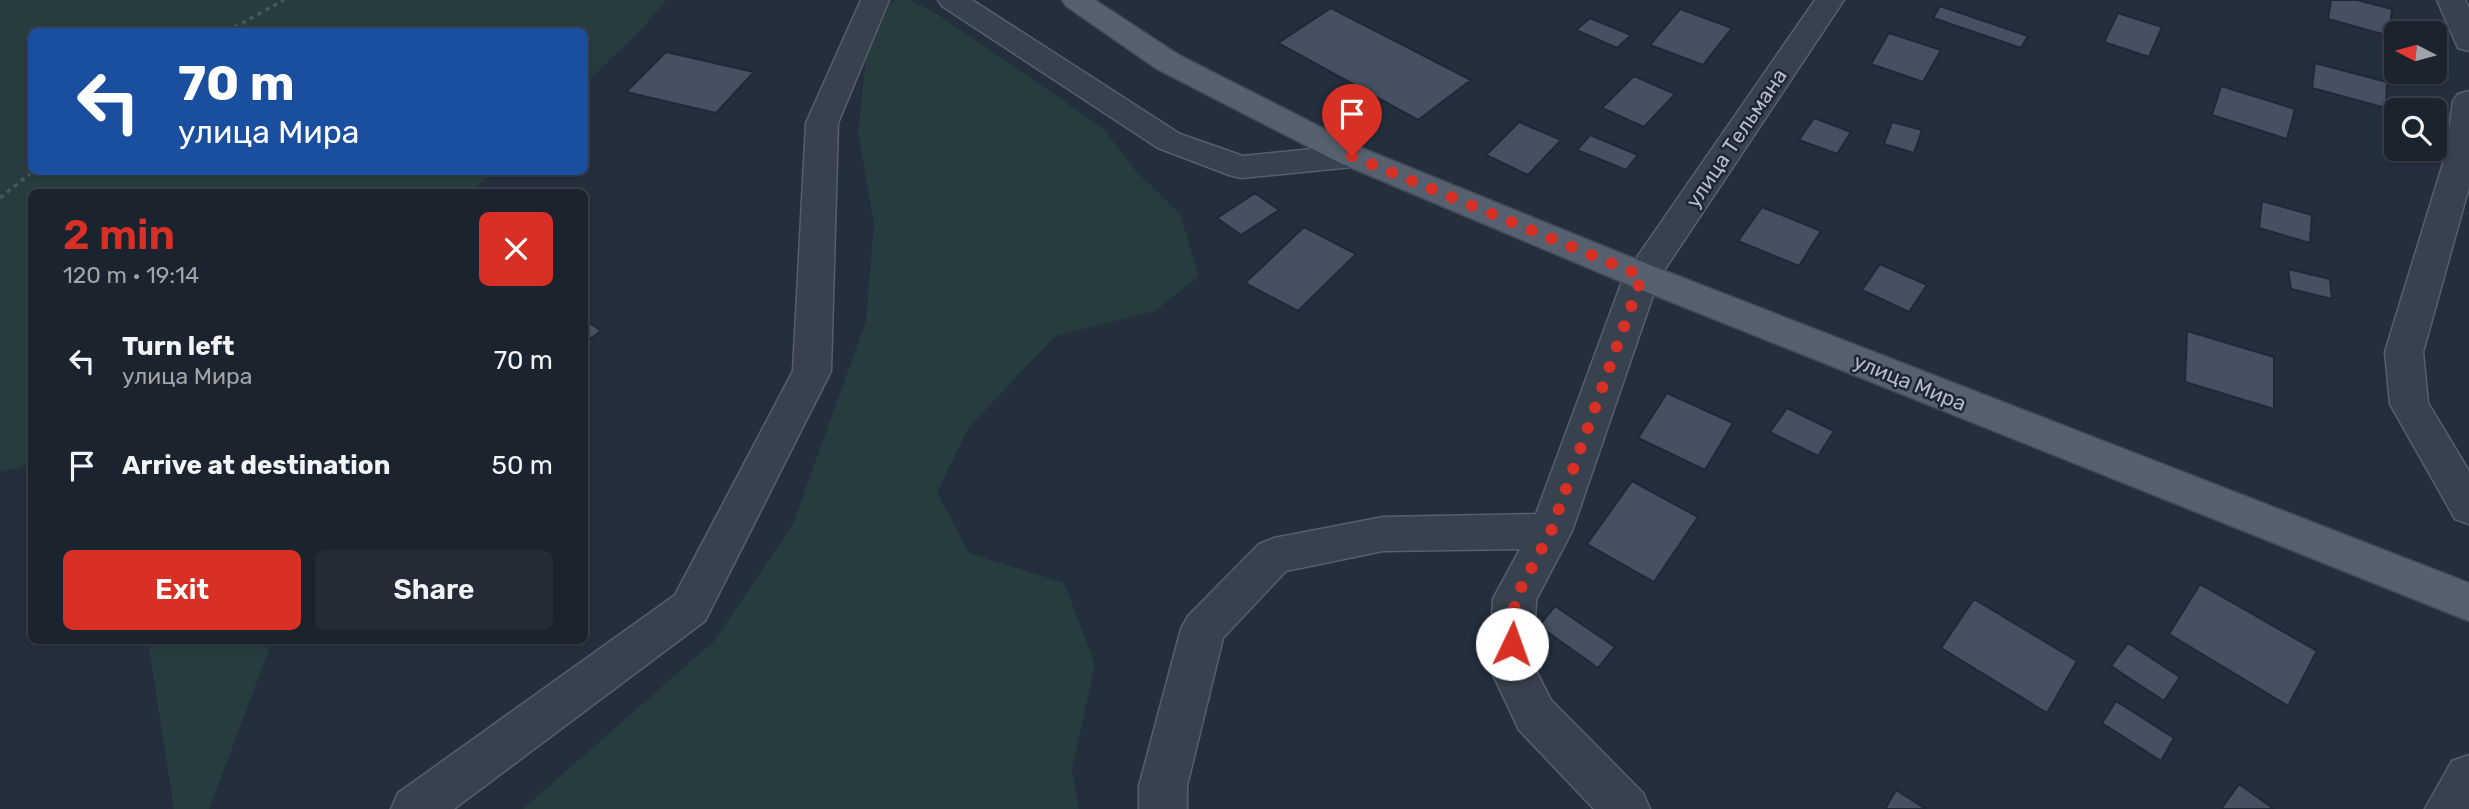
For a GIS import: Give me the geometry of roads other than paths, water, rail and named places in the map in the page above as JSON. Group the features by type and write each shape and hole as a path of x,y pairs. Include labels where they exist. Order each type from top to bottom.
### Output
{"main road":[{"name":"улица Мира","path":"1076,0 1168,62 1352,156 1642,276 2469,602"}],"street":[{"path":"415,809 690,608 812,371 822,123 875,0"},
{"path":"952,0 1169,141 1241,167 1352,156"},
{"name":"улица Тельмана","path":"1626,809 1535,715 1511,666 1515,599 1551,531 1642,276 1830,0"},
{"path":"2451,0 2469,42"},
{"path":"2469,101 2461,157 2404,352 2409,404 2469,507"},
{"path":"1163,809 1163,786 1203,629 1274,556 1382,534 1551,531"},
{"path":"2449,809 2469,777"}]}
